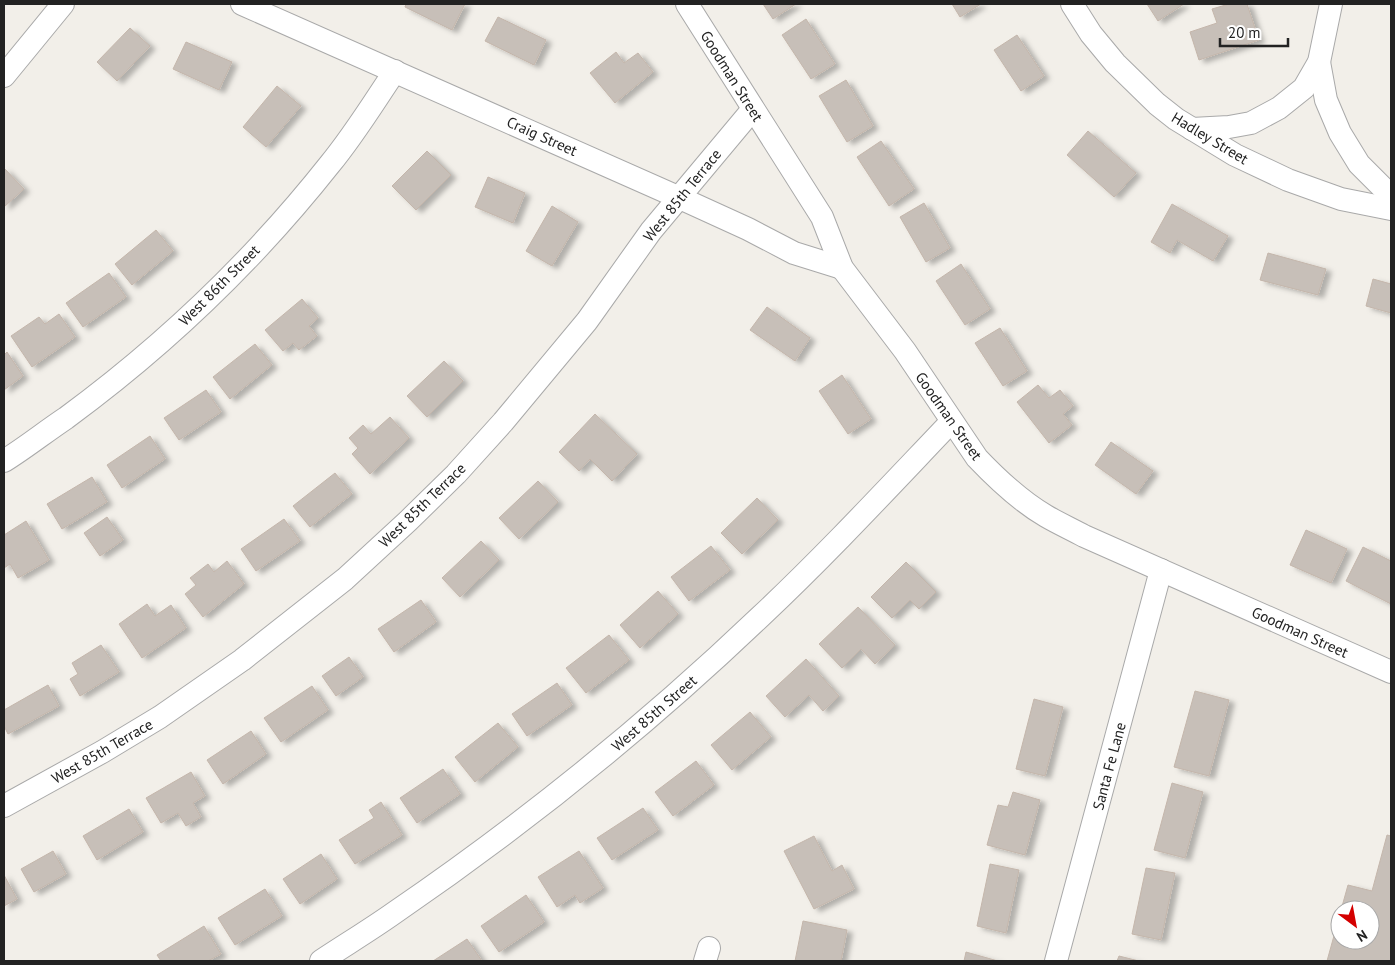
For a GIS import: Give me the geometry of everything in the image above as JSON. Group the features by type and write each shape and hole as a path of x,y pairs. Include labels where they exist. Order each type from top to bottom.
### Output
{"street":[{"path":"4,76 63,4"},
{"name":"Craig Street","path":"242,4 680,198 748,229 794,253 842,268"},
{"name":"Goodman Street","path":"687,4 822,217 842,268 905,351 977,458 991,473 1045,516 1084,536 1391,672"},
{"name":"Hadley Street","path":"1072,4 1091,34 1115,63 1157,104 1176,119 1235,155 1288,180 1341,199 1391,209"},
{"path":"1192,129 1229,127 1251,123 1279,108 1304,88 1319,62 1331,4"},
{"path":"1319,62 1326,100 1340,133 1359,164 1391,196"},
{"name":"West 86th Street","path":"4,461 104,389 162,341 229,277 280,224 331,163 395,71"},
{"name":"West 85th Terrace","path":"4,806 102,752 160,717 242,660 345,578 408,521 456,474 503,422 587,321 651,231 753,108"},
{"name":"West 85th Street","path":"320,961 394,913 485,848 562,790 631,733 762,616 845,534 951,422"},
{"name":"Santa Fe Lane","path":"1056,961 1161,570"}],"building":[{"path":"406,4 465,4 452,30 405,7"},
{"path":"763,4 796,4 773,19"},
{"path":"952,4 981,4 960,17"},
{"path":"1147,4 1184,4 1158,21"},
{"path":"1229,4 1247,4 1259,40 1199,60 1190,32 1217,23 1212,9"},
{"path":"498,17 546,40 534,65 485,41"},
{"path":"806,19 835,64 811,79 782,35"},
{"path":"130,28 150,46 117,81 97,62"},
{"path":"1017,35 1044,76 1021,91 994,50"},
{"path":"186,42 232,62 219,90 173,69"},
{"path":"616,52 624,63 638,53 653,72 615,103 590,73"},
{"path":"846,80 873,126 847,142 819,96"},
{"path":"277,86 301,106 266,147 243,127"},
{"path":"1088,131 1136,173 1114,197 1067,155"},
{"path":"881,141 914,189 889,206 857,157"},
{"path":"427,151 451,175 416,210 392,186"},
{"path":"4,168 24,189 4,207"},
{"path":"488,177 525,193 513,223 475,207"},
{"path":"924,203 950,248 926,262 900,217"},
{"path":"1172,204 1228,236 1213,261 1177,240 1170,253 1151,242"},
{"path":"552,206 578,222 552,266 526,251"},
{"path":"156,230 173,251 132,285 115,264"},
{"path":"1268,253 1326,269 1318,295 1260,280"},
{"path":"961,264 990,309 965,325 936,281"},
{"path":"109,273 126,297 83,327 66,303"},
{"path":"1373,279 1391,284 1391,313 1366,306"},
{"path":"302,299 318,318 309,326 317,336 299,350 293,343 283,351 265,330"},
{"path":"767,307 810,338 795,361 750,330"},
{"path":"59,314 75,337 32,367 11,336 39,317 45,324"},
{"path":"1000,328 1027,371 1003,386 975,343"},
{"path":"255,344 272,365 230,399 213,377"},
{"path":"7,352 23,376 4,390 4,355"},
{"path":"444,361 463,381 427,417 407,396"},
{"path":"842,375 871,419 848,434 819,391"},
{"path":"1038,385 1049,398 1060,390 1073,406 1063,414 1072,425 1049,443 1017,402"},
{"path":"206,390 221,412 179,440 164,418"},
{"path":"595,414 637,454 612,481 590,459 579,471 559,452"},
{"path":"390,417 409,438 370,474 352,454 358,448 349,438 363,425 371,434"},
{"path":"150,436 165,459 122,488 107,465"},
{"path":"1111,442 1153,471 1136,494 1095,465"},
{"path":"335,473 352,494 310,527 293,506"},
{"path":"92,477 107,502 62,529 47,504"},
{"path":"538,481 558,502 519,539 499,518"},
{"path":"757,498 778,520 742,554 721,533"},
{"path":"107,517 123,540 100,556 84,533"},
{"path":"284,519 300,541 256,571 241,549"},
{"path":"26,521 49,560 18,578 10,564 4,568 4,535"},
{"path":"1306,530 1347,549 1331,583 1290,565"},
{"path":"481,541 499,560 460,597 442,578"},
{"path":"711,546 730,570 689,601 671,577"},
{"path":"1363,547 1391,561 1391,604 1346,581"},
{"path":"227,561 244,584 203,617 185,594 196,585 190,578 208,564 214,572"},
{"path":"906,562 936,592 919,609 910,600 892,618 871,597"},
{"path":"658,591 678,614 640,648 620,625"},
{"path":"421,600 436,622 394,652 378,629"},
{"path":"147,604 155,616 171,605 186,628 142,658 119,624"},
{"path":"858,607 895,645 875,664 861,649 842,668 819,644"},
{"path":"609,635 629,660 586,693 566,668"},
{"path":"101,645 119,672 80,696 70,679 78,674 72,663"},
{"path":"349,657 363,677 336,696 322,676"},
{"path":"806,659 839,696 823,711 809,695 785,717 766,696"},
{"path":"557,683 572,705 527,736 512,714"},
{"path":"48,685 59,706 8,734 4,726 4,710"},
{"path":"312,686 328,710 281,742 264,718"},
{"path":"1195,691 1229,700 1209,776 1174,767"},
{"path":"1034,699 1063,707 1045,776 1016,769"},
{"path":"750,712 771,737 732,770 711,745"},
{"path":"498,723 518,747 475,782 455,757"},
{"path":"251,731 266,754 223,784 207,760"},
{"path":"696,761 714,785 673,816 655,792"},
{"path":"443,769 460,794 417,823 400,798"},
{"path":"191,772 205,796 193,803 201,817 186,826 178,813 161,823 146,798"},
{"path":"1172,783 1203,792 1185,858 1154,850"},
{"path":"1013,792 1040,800 1025,855 987,845 998,805 1008,807"},
{"path":"381,802 402,835 355,864 339,840 374,818 369,810"},
{"path":"643,808 658,830 612,860 597,838"},
{"path":"129,809 143,832 97,860 83,836"},
{"path":"1387,835 1391,836 1391,961 1327,961 1330,950 1380,950 1380,900 1344,900 1348,885 1372,891"},
{"path":"814,836 832,871 842,865 854,889 814,909 784,851"},
{"path":"53,851 66,874 34,892 21,869"},
{"path":"579,851 603,888 580,903 575,895 557,907 538,877"},
{"path":"321,854 337,879 300,904 283,879"},
{"path":"990,864 1019,870 1006,933 977,926"},
{"path":"1146,868 1175,873 1161,940 1132,934"},
{"path":"4,875 17,899 4,906"},
{"path":"265,889 282,916 235,945 218,918"},
{"path":"526,895 544,922 499,952 481,926"},
{"path":"803,921 847,930 841,961 795,961"},
{"path":"204,926 221,954 208,961 161,961 157,955"},
{"path":"467,939 482,961 433,961"},
{"path":"966,952 998,961 964,961"},
{"path":"1119,956 1139,961 1117,961"}]}
